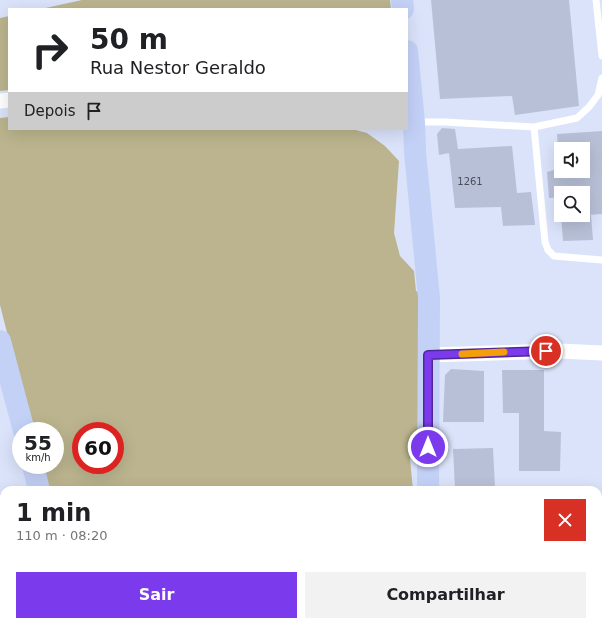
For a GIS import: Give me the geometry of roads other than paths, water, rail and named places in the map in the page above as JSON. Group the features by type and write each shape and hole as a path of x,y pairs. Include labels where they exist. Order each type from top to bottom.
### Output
{"main road":[{"path":"408,61 429,298 428,486"},
{"path":"0,341 22,422"},
{"path":"36,474 39,486"}],"street":[{"path":"428,355 560,351 602,353"}],"lane":[{"path":"596,0 602,56"},
{"path":"414,122 445,122 534,127 577,118 589,107 598,95 602,78"},
{"path":"534,127 545,242 548,250 554,256 602,260"}]}
